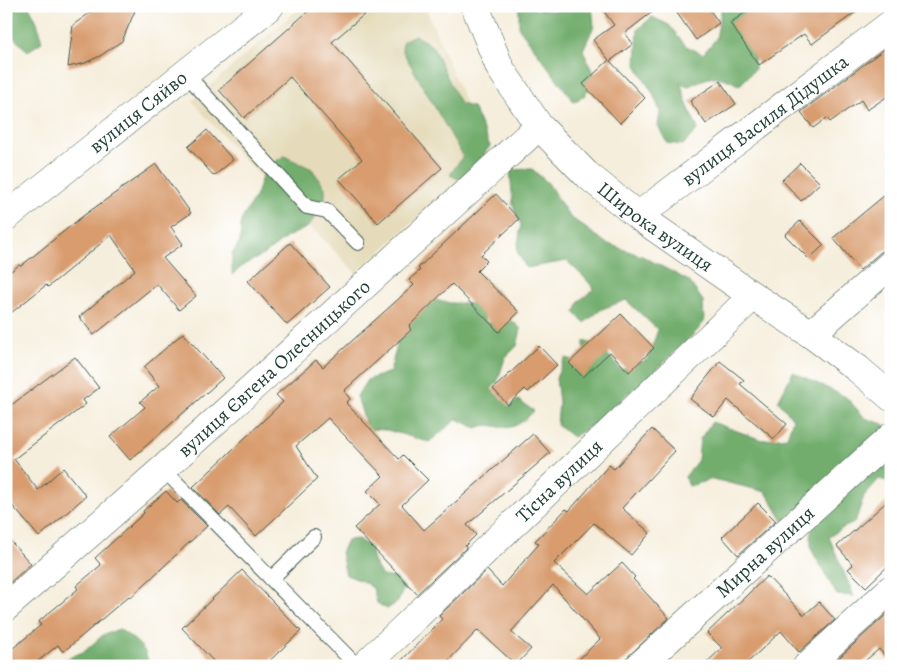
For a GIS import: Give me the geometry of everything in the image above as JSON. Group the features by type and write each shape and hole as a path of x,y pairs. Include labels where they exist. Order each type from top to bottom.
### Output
{"street":[{"name":"вулиця Сяйво","path":"6,217 270,6"},
{"name":"Широка вулиця","path":"476,6 500,68 539,126 586,174 638,216 811,334 891,397"},
{"name":"вулиця Василя Дідушка","path":"638,216 891,24"},
{"name":"вулиця Євгена Олесницького","path":"6,607 162,469 539,126"},
{"path":"811,334 891,264"},
{"name":"Тісна вулиця","path":"364,666 753,296"},
{"name":"Мирна вулиця","path":"639,666 891,437"},
{"path":"807,666 891,589"}],"lane":[{"path":"186,74 307,206 327,211 358,243"},
{"path":"162,469 357,666"},
{"path":"271,579 314,537"}],"shaded area":[{"path":"302,6 425,6 487,155 356,273 239,154 192,101"}],"green space":[{"path":"6,6 29,6 37,22 42,42 28,51 17,41 8,28"},
{"path":"519,6 533,6 533,9 559,11 570,6 592,6 594,26 583,50 595,78 584,96 574,102 519,28"},
{"path":"722,6 744,6 750,20 755,69 739,86 726,79 714,77 689,86 681,84 698,129 683,145 667,143 658,126 660,111 653,94 636,65 638,29 652,17 669,25 686,46 703,54 716,39"},
{"path":"415,35 433,47 460,104 473,107 490,146 463,181 450,175 463,156 402,50 403,41"},
{"path":"284,156 312,169 325,188 325,203 308,227 287,237 265,254 245,264 232,275 232,254 240,242 241,221 256,195 265,168"},
{"path":"532,169 548,183 569,216 606,243 644,257 689,281 703,301 704,322 696,332 642,384 628,393 593,425 573,437 557,425 559,402 556,378 565,358 584,362 584,341 605,352 621,370 647,360 658,330 626,300 602,309 584,323 575,313 579,301 594,289 586,279 567,261 526,268 517,251 521,225 513,205 510,170"},
{"path":"429,299 450,303 478,304 486,322 501,327 513,321 521,329 517,346 505,358 497,383 491,389 509,407 518,400 534,411 524,421 506,428 486,425 476,428 457,419 429,442 387,430 367,429 357,396 367,380 390,372 399,330"},
{"path":"793,372 846,397 865,418 883,424 891,432 891,482 879,479 864,496 855,522 829,537 854,596 837,595 811,549 811,522 783,521 766,492 713,479 689,486 685,477 698,460 700,439 712,422 762,440 787,437 793,419 778,401"},
{"path":"358,539 370,547 373,561 382,576 396,578 404,587 398,602 387,609 377,603 373,588 362,581 346,575 341,553 347,540"},
{"path":"119,629 143,649 148,660 148,666 45,666 49,662 64,660 85,651 103,635"}],"building":[{"path":"99,6 137,6 122,41 100,56 85,63 68,67 73,25"},
{"path":"314,6 374,6 332,42 442,168 378,223 339,179 362,159 290,77 244,118 219,90"},
{"path":"600,6 660,6 625,33 633,44 610,61 645,98 620,123 583,84 609,60 593,40 614,25"},
{"path":"672,6 707,6 719,23 696,40"},
{"path":"755,6 864,6 812,44 804,34 759,65 730,23"},
{"path":"891,44 891,94 867,110 861,100 830,122 827,118 813,128 801,112"},
{"path":"720,81 736,104 706,124 690,101"},
{"path":"207,130 233,160 214,176 188,147"},
{"path":"800,163 820,183 801,201 782,180"},
{"path":"156,164 191,213 171,227 183,244 163,258 196,296 179,310 157,284 94,335 79,317 135,270 111,235 48,287 46,285 6,317 6,275 19,265 21,266 83,216"},
{"path":"891,190 891,247 881,252 860,270 833,238"},
{"path":"496,194 519,219 481,255 487,261 477,271 519,312 499,332 452,284 409,326 411,330 344,391 350,399 346,403 399,459 403,455 428,480 402,505 424,530 533,434 550,453 467,525 476,535 465,546 466,548 417,594 354,528 380,504 367,491 383,476 328,418 296,446 317,479 256,536 229,507 220,515 193,487 283,402 276,395 316,360 323,367 414,285 409,280 420,270 418,268"},
{"path":"800,221 824,245 809,259 785,235"},
{"path":"290,243 330,287 287,325 248,281"},
{"path":"621,314 654,348 629,372 610,352 583,377 569,363"},
{"path":"183,333 223,378 130,460 110,437 145,407 140,402 159,386 144,367"},
{"path":"539,346 557,365 528,392 525,389 508,405 493,389"},
{"path":"75,357 99,388 83,400 86,404 14,459 38,490 63,468 86,496 39,537 6,498 6,409"},
{"path":"720,361 744,380 740,384 787,424 774,439 728,400 714,417 690,399"},
{"path":"652,429 675,451 622,508 650,533 631,555 594,523 554,563 588,594 622,563 635,577 633,579 669,618 618,666 572,666 600,639 553,585 511,632 531,649 516,665 478,630 443,666 396,666 442,619 439,616 487,570 502,586 539,544 535,541 566,509 569,511 609,465 614,469"},
{"path":"166,491 177,503 181,500 207,526 131,597 129,596 63,652 58,645 32,666 6,666 6,654 41,625 38,622 78,589 76,586 101,565 95,558"},
{"path":"891,498 891,563 866,587 848,569 853,565 837,546"},
{"path":"758,503 776,521 738,555 722,537"},
{"path":"6,536 31,564 6,586"},
{"path":"242,570 301,631 264,666 218,666 182,628"},
{"path":"767,576 804,615 819,602 835,620 799,652 781,631 744,666 703,666 722,648 707,633"},
{"path":"891,610 891,663 879,649 859,666 830,666"}]}
